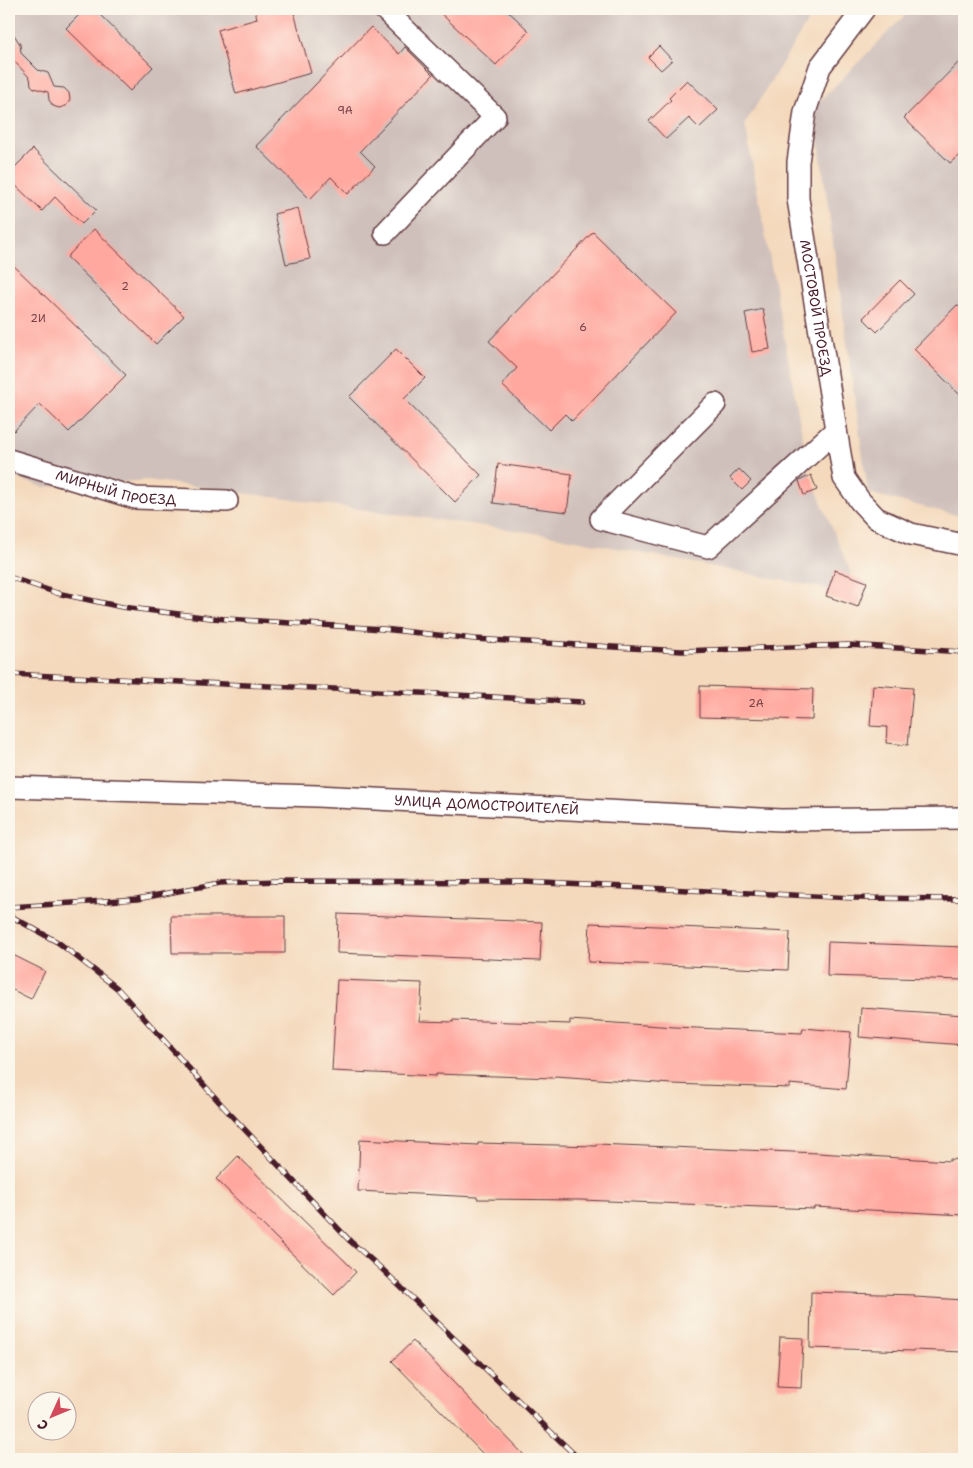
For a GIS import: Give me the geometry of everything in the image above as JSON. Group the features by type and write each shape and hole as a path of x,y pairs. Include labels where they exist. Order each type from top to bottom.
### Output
{"street":[{"path":"384,9 495,117 385,233"},
{"name":"МОСТОВОЙ ПРОЕЗД","path":"864,9 820,67 805,112 798,162 798,198 844,478 860,501 876,518 911,534 964,545"},
{"path":"715,404 601,519 708,547 836,430"},
{"name":"МИРНЫЙ ПРОЕЗД","path":"9,460 135,498 226,501"},
{"name":"УЛИЦА ДОМОСТРОИТЕЛЕЙ","path":"9,787 317,796 781,820 964,818"}],"shaded area":[{"path":"9,9 815,9 745,124 809,472 860,595 549,535 148,480 44,487 9,476"},
{"path":"911,9 964,9 964,517 868,493 814,107"}],"building":[{"path":"85,9 94,9 153,67 130,91 66,28"},
{"path":"255,9 293,9 311,73 236,94 218,30 257,19"},
{"path":"436,9 506,9 529,31 496,65"},
{"path":"9,27 20,44 21,53 38,70 48,73 54,87 64,88 69,93 70,100 66,106 59,108 53,106 49,100 48,92 34,88 31,85 30,78 13,60 9,59"},
{"path":"371,27 399,54 405,47 433,75 360,151 375,166 348,194 331,177 310,199 256,146"},
{"path":"659,46 672,60 661,70 648,57"},
{"path":"964,57 964,151 950,163 904,118"},
{"path":"687,80 718,110 699,128 689,118 666,139 649,121 671,100 669,98"},
{"path":"33,149 96,210 82,224 55,197 42,211 9,179 9,173"},
{"path":"298,208 310,259 286,264 274,214"},
{"path":"94,229 184,316 156,344 67,257"},
{"path":"593,232 676,313 572,421 565,414 549,430 502,385 517,368 489,341"},
{"path":"9,261 126,375 69,432 40,404 14,431 9,425"},
{"path":"900,280 914,294 877,332 863,318"},
{"path":"957,305 964,310 964,399 914,349"},
{"path":"763,309 770,349 752,352 745,313"},
{"path":"396,349 425,378 404,399 481,475 455,502 349,397"},
{"path":"498,464 572,474 567,512 493,503"},
{"path":"739,469 751,481 742,490 730,478"},
{"path":"811,475 817,490 804,495 799,481"},
{"path":"835,570 867,582 858,607 826,596"},
{"path":"873,685 913,688 908,745 886,743 887,727 870,726"},
{"path":"700,686 813,689 812,720 700,717"},
{"path":"338,914 542,922 540,961 337,953"},
{"path":"171,916 285,916 285,953 172,953"},
{"path":"590,923 790,932 788,970 588,962"},
{"path":"828,942 964,947 964,980 827,976"},
{"path":"9,953 45,971 31,999 9,988"},
{"path":"337,980 422,983 420,1021 453,1022 453,1020 570,1024 570,1020 802,1033 803,1028 851,1032 846,1089 790,1084 790,1088 672,1084 555,1076 554,1078 436,1074 436,1076 332,1071"},
{"path":"861,1008 964,1015 964,1045 859,1037"},
{"path":"360,1139 478,1145 478,1143 596,1146 596,1144 818,1153 950,1161 950,1159 964,1160 964,1215 814,1207 814,1209 581,1200 477,1199 477,1197 358,1191"},
{"path":"238,1156 356,1272 334,1295 216,1179"},
{"path":"811,1292 915,1295 915,1297 964,1300 964,1352 810,1348"},
{"path":"780,1337 803,1338 801,1388 777,1387"},
{"path":"413,1341 528,1459 488,1459 392,1361"}],"railway":[{"path":"9,577 57,593 122,607 211,618 383,629 474,639 682,651 848,645 964,652"},
{"path":"9,674 582,702"},
{"path":"9,907 137,899 220,883 280,881 524,882 854,898 964,899"},
{"path":"9,915 59,943 117,988 230,1114 350,1241 383,1270 579,1459"}]}
